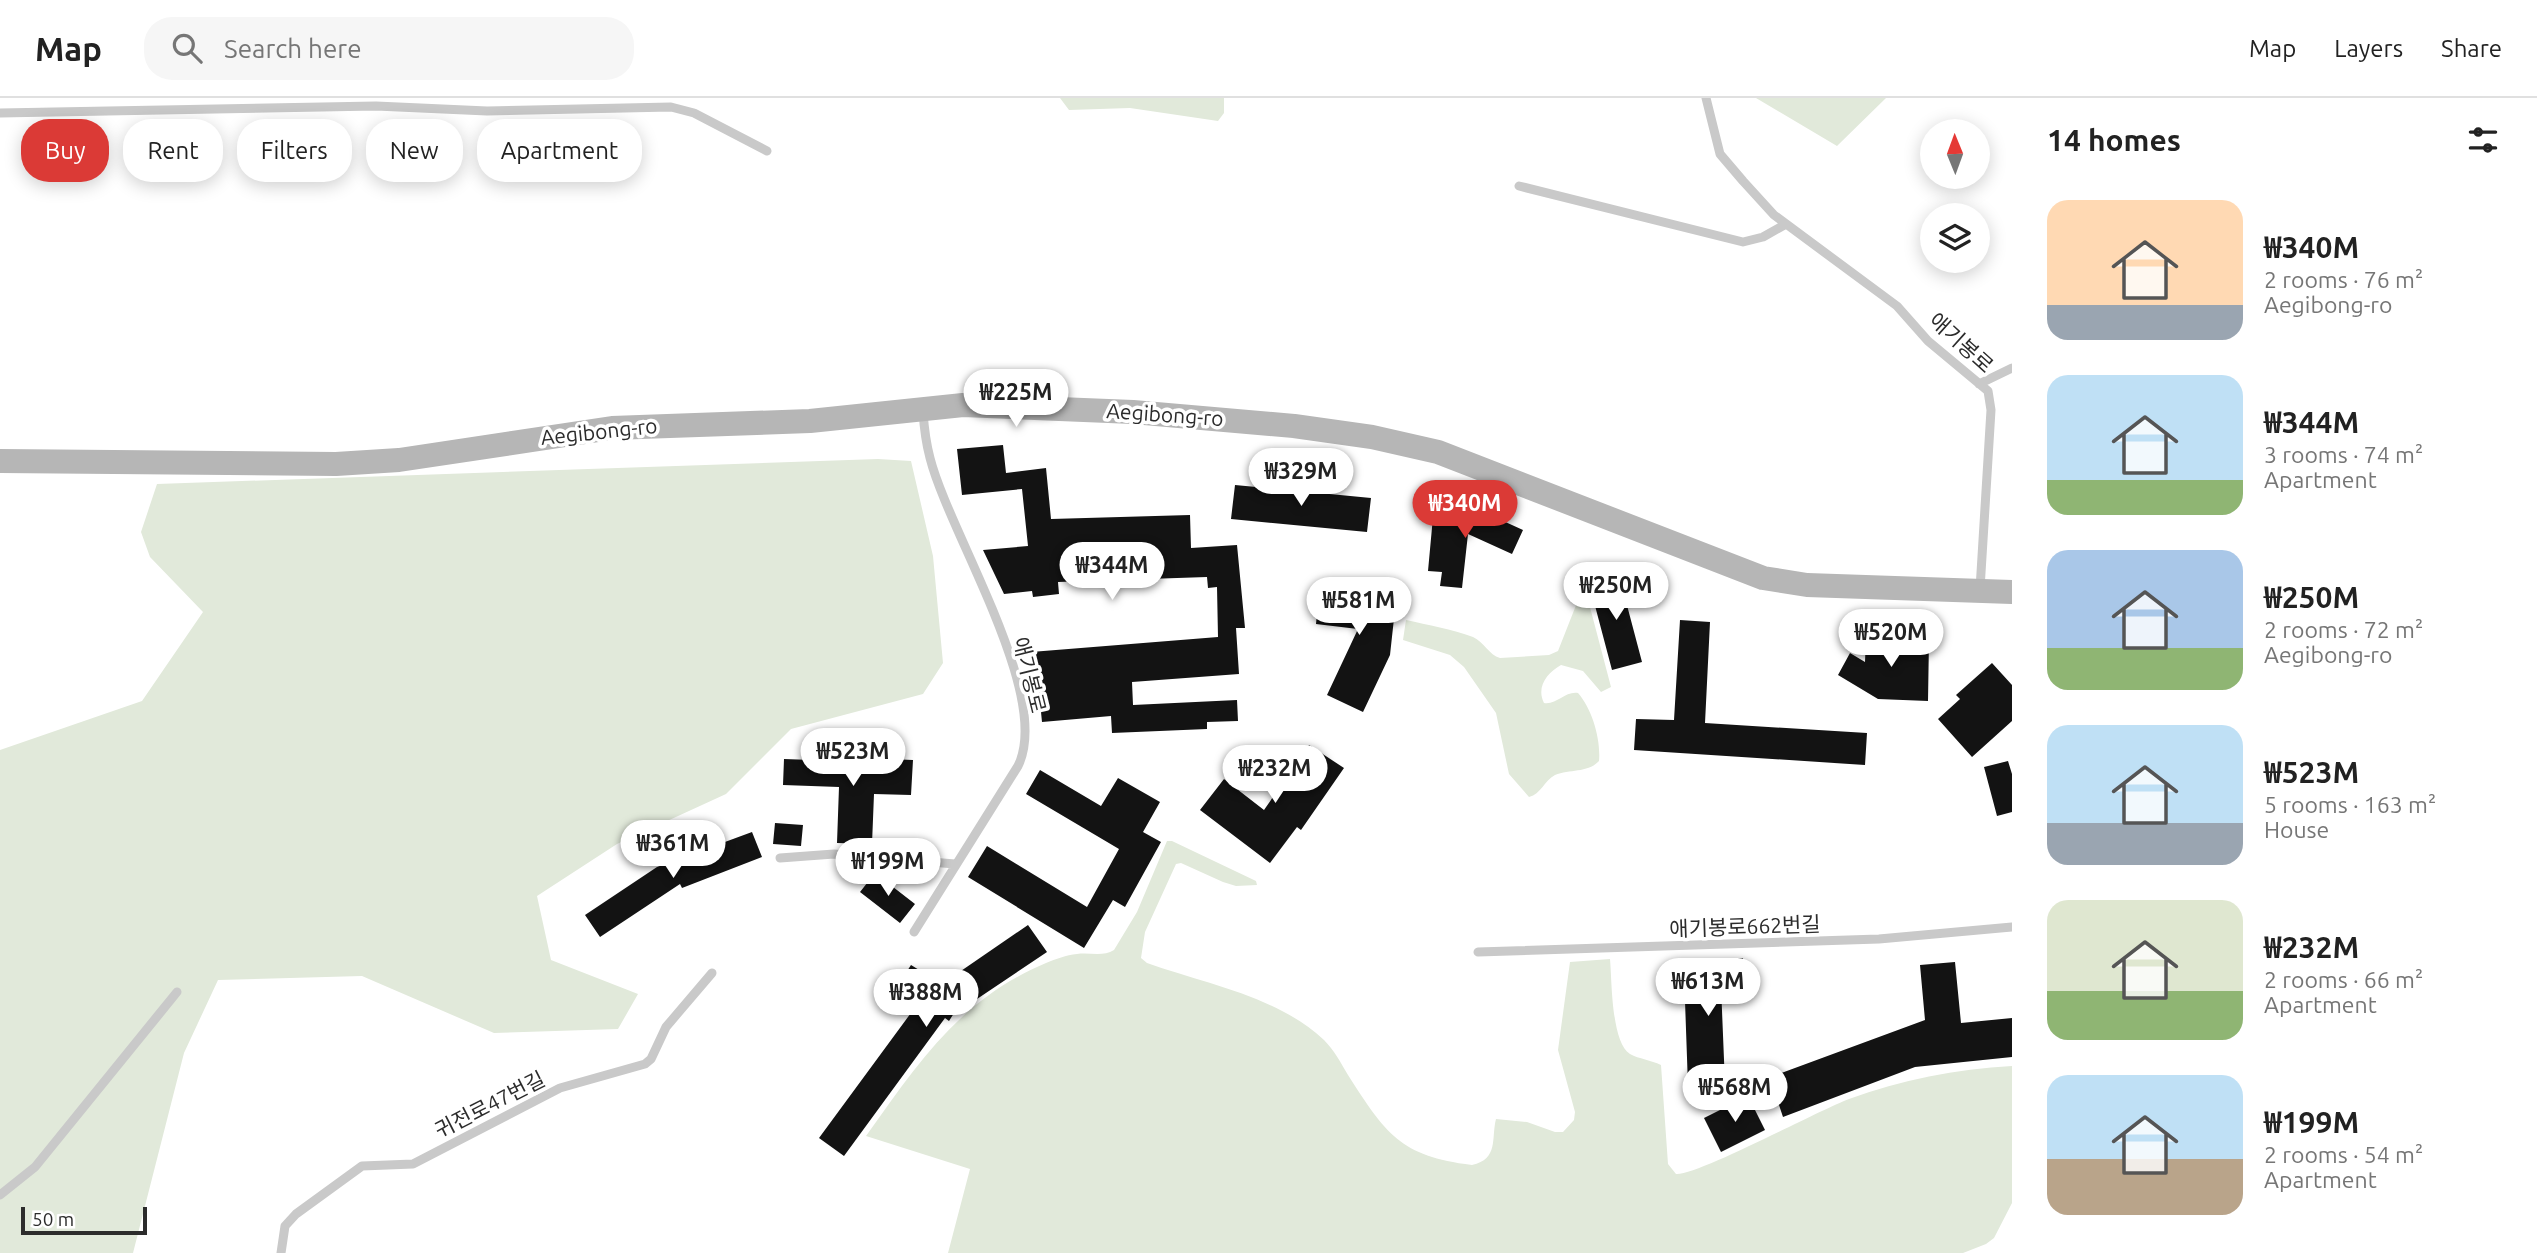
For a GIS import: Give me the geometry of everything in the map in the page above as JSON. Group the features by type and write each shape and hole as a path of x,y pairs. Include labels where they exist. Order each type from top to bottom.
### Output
{"main road":[{"name":"Aegibong-ro","path":"0,461 336,464 399,460 612,428 810,421 963,405 1133,412 1294,426 1372,436 1438,452 1763,578 1807,585 2012,592"}],"lane":[{"name":"애기봉로","path":"1706,98 1720,154 1786,224 1897,306 1928,341 1988,391 1991,410 1980,591"},
{"path":"0,113 376,106 487,111 671,107 694,113 767,151"},
{"path":"1519,186 1743,242 1762,237 1786,224"},
{"path":"1979,384 2012,368"},
{"name":"애기봉로","path":"914,932 1018,766 1025,743 1022,703 1007,650 930,460 923,409"},
{"path":"780,858 834,854 955,864"},
{"name":"애기봉로662번길","path":"1478,952 1879,939 2012,927"},
{"name":"귀전로47번길","path":"281,1253 285,1226 290,1220 362,1166 413,1164 560,1088 645,1064 651,1059 666,1027 712,973"},
{"path":"0,1195 35,1167 177,992"}],"green space":[{"path":"1060,98 1224,98 1224,113 1218,121 1130,108 1069,110"},
{"path":"1756,98 1886,98 1837,146"},
{"path":"878,459 911,461 933,556 943,663 923,694 791,729 726,794 617,844 537,896 551,960 638,994 618,1029 494,1033 362,976 218,980 184,1053 133,1253 0,1253 0,750 142,701 203,612 150,557 141,532 157,484"},
{"path":"1582,590 1586,592 1611,687 1601,692 1583,671 1561,665 1544,681 1541,691 1544,703 1578,693 1594,725 1599,743 1599,761 1584,769 1555,775 1537,793 1529,797 1509,774 1496,713 1464,667 1450,655 1403,640 1406,620 1473,637 1500,658 1549,655 1558,651"},
{"path":"1167,841 1256,881 1257,885 1236,886 1181,863 1176,864 1145,932 1141,958 1147,963 1263,1002 1305,1025 1331,1048 1385,1127 1411,1148 1448,1161 1472,1165 1481,1162 1490,1153 1496,1119 1527,1122 1555,1132 1563,1132 1574,1120 1575,1112 1558,1050 1570,962 1610,959 1612,995 1619,1037 1630,1054 1661,1065 1668,1164 1676,1174 1707,1165 1869,1092 1929,1076 2012,1066 2012,1203 1994,1238 1963,1253 948,1253 970,1169 866,1136 923,1058 965,1014 989,995 1015,978 1057,959 1114,950 1137,912"}],"building":[{"path":"1003,445 1006,473 1046,468 1051,519 1190,515 1191,548 1237,545 1245,628 1236,628 1239,674 1132,682 1133,705 1237,700 1238,721 1207,722 1207,729 1112,733 1111,716 1042,722 1039,692 1035,692 1031,652 1218,637 1217,587 1208,588 1207,577 1058,582 1059,594 1033,597 1032,591 1004,594 983,550 1028,546 1022,489 962,495 957,449"},
{"path":"1235,485 1371,498 1367,532 1231,519"},
{"path":"1434,506 1479,510 1523,530 1512,554 1468,534 1462,588 1440,586 1442,572 1428,571"},
{"path":"1619,575 1642,662 1612,670 1589,583"},
{"path":"1320,582 1397,591 1390,655 1363,712 1327,695 1358,629 1316,624"},
{"path":"1680,620 1710,622 1705,723 1867,733 1865,765 1634,750 1636,719 1674,720"},
{"path":"1866,636 1929,639 1928,701 1878,699 1838,675 1850,653 1865,662"},
{"path":"1992,663 2012,685 2012,721 1972,757 1938,719 1960,699 1956,695"},
{"path":"1309,745 1344,768 1301,830 1297,827 1270,863 1200,810 1224,779 1264,810"},
{"path":"840,757 913,760 911,795 874,794 872,844 837,843 839,787 783,785 784,759 840,761"},
{"path":"2008,761 2012,774 2012,812 1997,816 1984,767"},
{"path":"1040,770 1101,806 1118,778 1160,802 1143,832 1161,842 1125,907 1113,900 1084,948 968,877 987,846 1087,907 1119,849 1026,794"},
{"path":"775,823 803,825 801,846 773,844"},
{"path":"752,832 762,857 682,888 680,884 600,937 585,915 657,867"},
{"path":"875,873 915,904 900,923 860,892"},
{"path":"1028,925 1047,952 977,999 970,988 949,1021 945,1018 844,1156 819,1138 919,1002 896,988 911,965 942,984"},
{"path":"1743,958 1744,985 1721,986 1725,1084 1688,1086 1685,1001 1689,1001 1687,961"},
{"path":"1955,962 1961,1023 2012,1018 2012,1057 1915,1067 1783,1117 1772,1084 1776,1082 1766,1083 1765,1079 1925,1020 1920,965"},
{"path":"1748,1096 1765,1130 1721,1152 1704,1118"}]}
